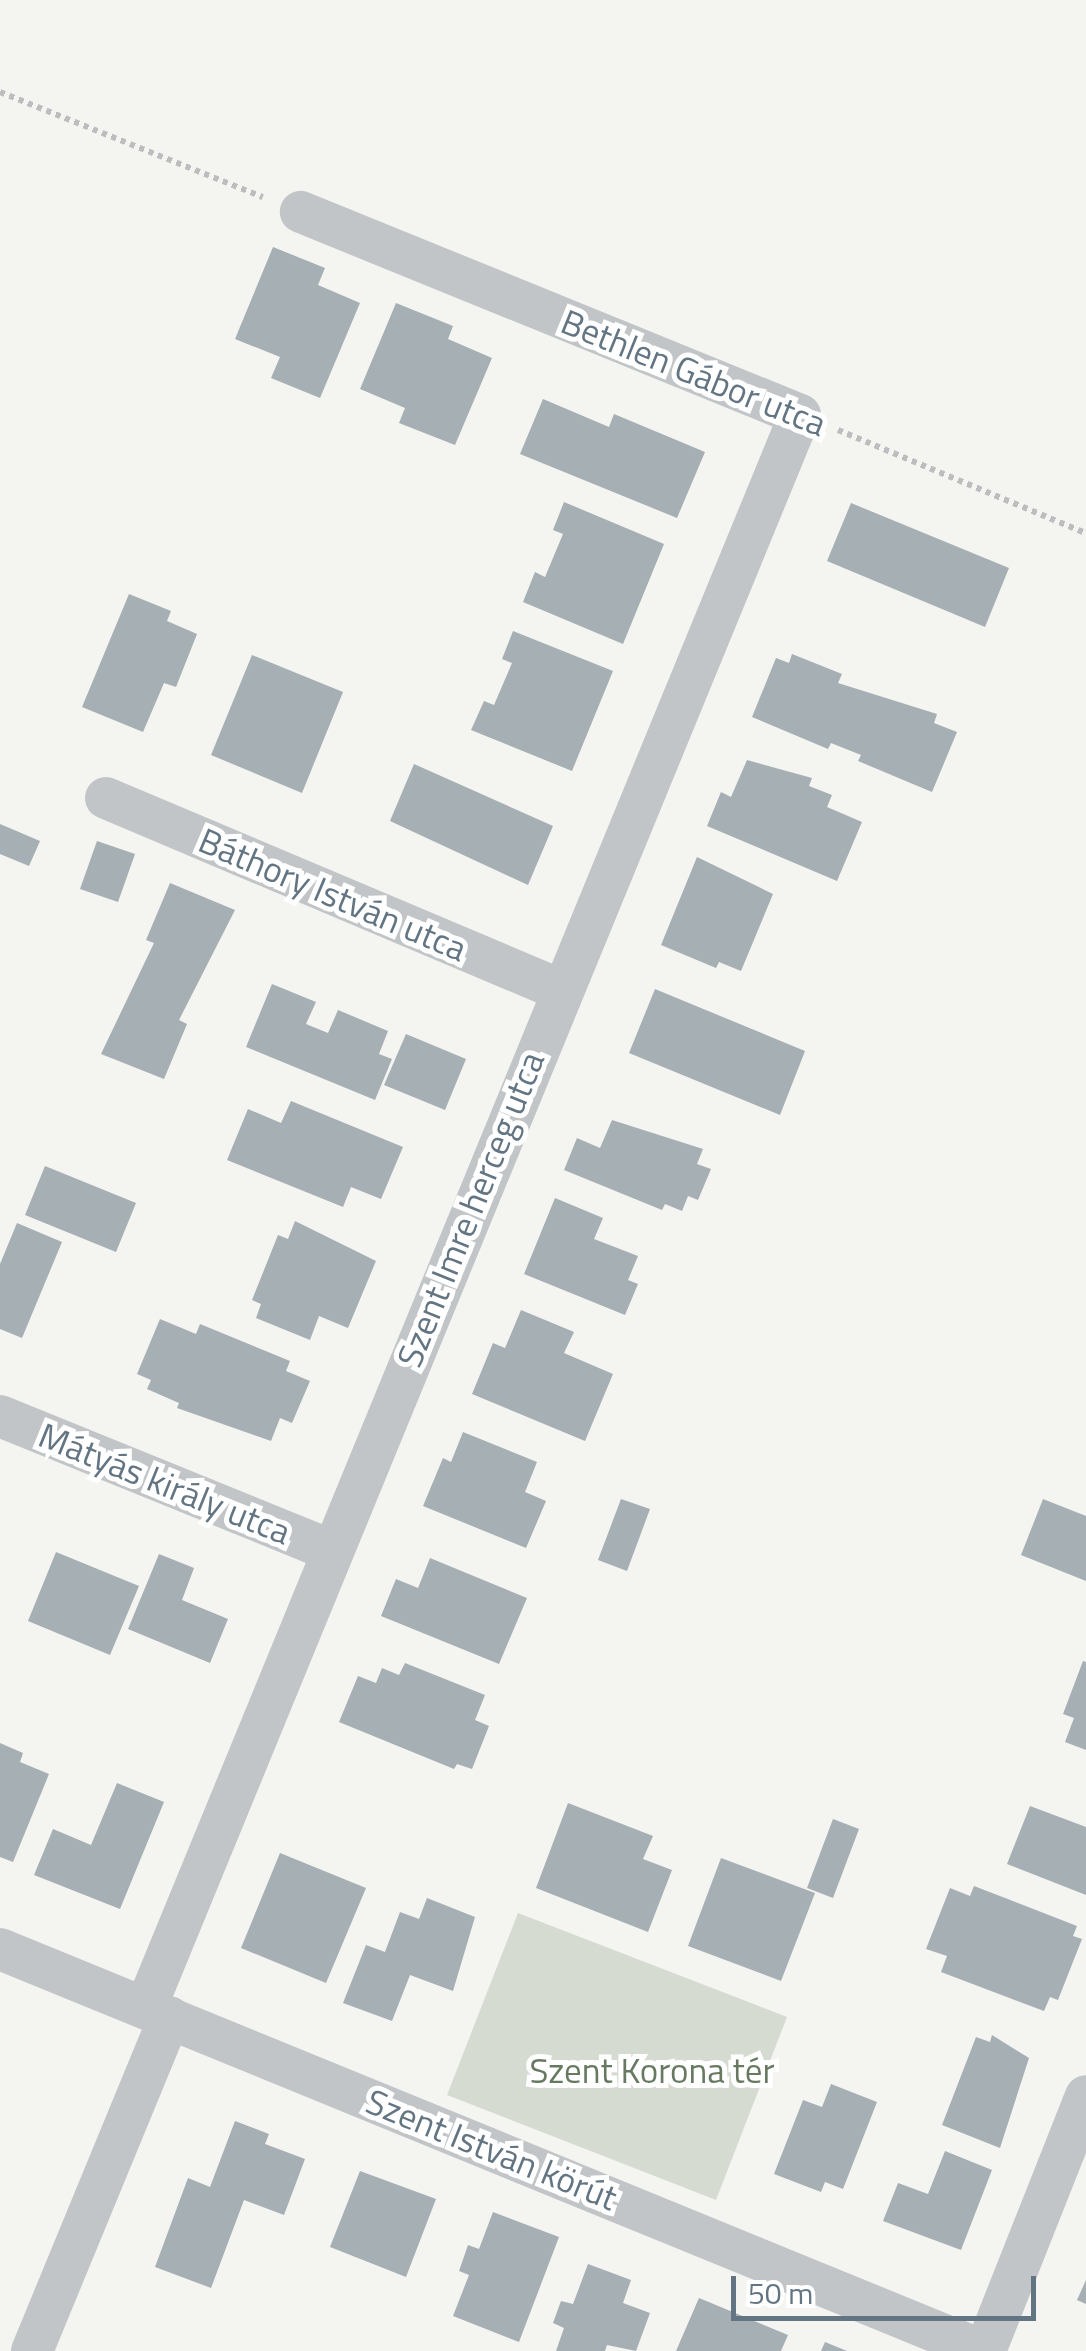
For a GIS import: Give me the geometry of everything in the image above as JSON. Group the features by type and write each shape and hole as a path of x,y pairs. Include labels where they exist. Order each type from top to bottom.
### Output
{"street":[{"name":"Bethlen Gábor utca","path":"301,212 800,415"},
{"name":"Szent Imre herceg utca","path":"32,2351 330,1550 800,415"},
{"name":"Báthory István utca","path":"106,798 560,990"},
{"name":"Mátyás király utca","path":"0,1416 330,1550"},
{"name":"Szent István körút","path":"0,1949 984,2351"},
{"path":"984,2351 1086,2096"}],"path":[{"path":"0,92 301,212"},
{"name":"Bethlen Gábor utca","path":"800,415 1086,532"}],"green space":[{"name":"Szent Korona tér","path":"518,1913 787,2017 716,2200 447,2095"}],"building":[{"path":"273,247 325,268 318,285 360,303 320,398 271,378 280,357 235,339"},
{"path":"396,303 453,326 448,339 492,358 455,445 399,423 405,408 360,389"},
{"path":"543,399 609,427 614,414 705,452 677,518 520,454"},
{"path":"564,502 664,544 623,644 523,602 535,572 545,577 563,534 553,530"},
{"path":"851,503 1009,568 985,627 827,561"},
{"path":"129,594 171,611 167,621 197,634 176,687 164,683 143,732 82,707"},
{"path":"513,631 613,671 572,771 471,730 484,701 494,705 512,663 502,659"},
{"path":"792,654 842,674 838,683 937,714 934,723 957,732 932,792 858,761 861,755 831,743 828,749 752,717 776,658 789,663"},
{"path":"252,655 343,692 302,793 211,755"},
{"path":"747,760 812,778 809,786 832,795 827,807 862,822 837,881 707,826 721,792 731,797"},
{"path":"414,764 553,826 528,885 390,821"},
{"path":"0,824 40,841 29,866 0,854"},
{"path":"97,841 135,854 118,902 80,889"},
{"path":"697,857 773,894 741,971 719,962 716,968 661,945"},
{"path":"170,883 235,910 179,1020 187,1024 164,1079 101,1054 154,943 146,940"},
{"path":"272,984 316,1002 306,1024 328,1033 338,1010 388,1031 379,1054 392,1059 375,1100 246,1047"},
{"path":"655,989 805,1051 780,1115 629,1053"},
{"path":"406,1034 466,1059 445,1110 384,1085"},
{"path":"291,1101 403,1147 381,1199 351,1187 343,1207 227,1160 248,1109 281,1123"},
{"path":"612,1120 703,1149 697,1164 711,1169 698,1200 688,1196 682,1211 665,1204 662,1210 564,1170 577,1138 600,1148"},
{"path":"45,1166 136,1203 116,1252 25,1215"},
{"path":"555,1198 603,1218 594,1239 638,1256 628,1280 638,1284 625,1315 524,1274"},
{"path":"295,1221 376,1261 348,1328 319,1316 310,1340 256,1318 261,1304 252,1300 278,1235 288,1239"},
{"path":"17,1223 62,1242 22,1338 0,1329 0,1264"},
{"path":"521,1310 574,1332 564,1353 613,1374 585,1441 472,1394 493,1343 505,1348"},
{"path":"160,1319 196,1334 200,1324 290,1361 286,1371 310,1381 292,1423 280,1418 271,1441 177,1408 179,1403 147,1389 151,1380 137,1374"},
{"path":"463,1432 537,1462 525,1492 546,1501 526,1548 423,1506 443,1458 451,1462"},
{"path":"621,1499 650,1509 627,1571 598,1560"},
{"path":"1043,1499 1086,1516 1086,1581 1021,1555"},
{"path":"56,1552 139,1586 110,1655 28,1621"},
{"path":"159,1554 194,1568 182,1600 228,1619 210,1663 128,1629"},
{"path":"430,1558 527,1598 499,1664 381,1616 396,1579 418,1588"},
{"path":"1083,1661 1086,1750 1065,1742 1074,1718 1063,1714"},
{"path":"405,1663 485,1695 475,1720 489,1726 472,1769 457,1764 454,1769 339,1722 358,1676 376,1683 382,1668 399,1675"},
{"path":"0,1743 23,1753 20,1762 49,1774 13,1862 0,1857"},
{"path":"117,1783 164,1802 120,1909 34,1875 53,1829 91,1845"},
{"path":"568,1803 653,1836 643,1859 672,1870 648,1932 536,1888"},
{"path":"1030,1806 1086,1827 1086,1895 1007,1864"},
{"path":"833,1819 859,1829 833,1898 807,1888"},
{"path":"280,1853 366,1888 326,1983 241,1948"},
{"path":"721,1858 815,1893 781,1981 688,1946"},
{"path":"974,1886 1077,1926 1073,1936 1082,1939 1058,2000 1050,1997 1044,2011 941,1972 947,1956 926,1949 950,1888 970,1896"},
{"path":"427,1898 475,1917 453,1991 410,1975 392,2021 343,2003 366,1945 385,1952 400,1912 419,1919"},
{"path":"992,2035 1029,2058 1000,2148 942,2125 976,2037 990,2042"},
{"path":"831,2084 877,2102 843,2189 825,2182 821,2192 774,2174 803,2100 822,2107"},
{"path":"235,2121 269,2134 265,2144 305,2159 284,2215 244,2200 211,2288 155,2267 188,2178 210,2187"},
{"path":"945,2151 992,2170 961,2250 883,2221 898,2183 928,2194"},
{"path":"360,2171 436,2199 406,2277 330,2247"},
{"path":"493,2212 559,2237 519,2342 453,2316 469,2275 459,2271 468,2245 479,2249"},
{"path":"588,2264 631,2280 623,2303 650,2313 636,2351 607,2345 605,2351 556,2351 564,2328 553,2323 561,2301 573,2304"},
{"path":"1086,2280 1086,2304 1077,2300"},
{"path":"699,2298 788,2335 781,2351 676,2351"},
{"path":"825,2342 847,2351 821,2351"}]}
